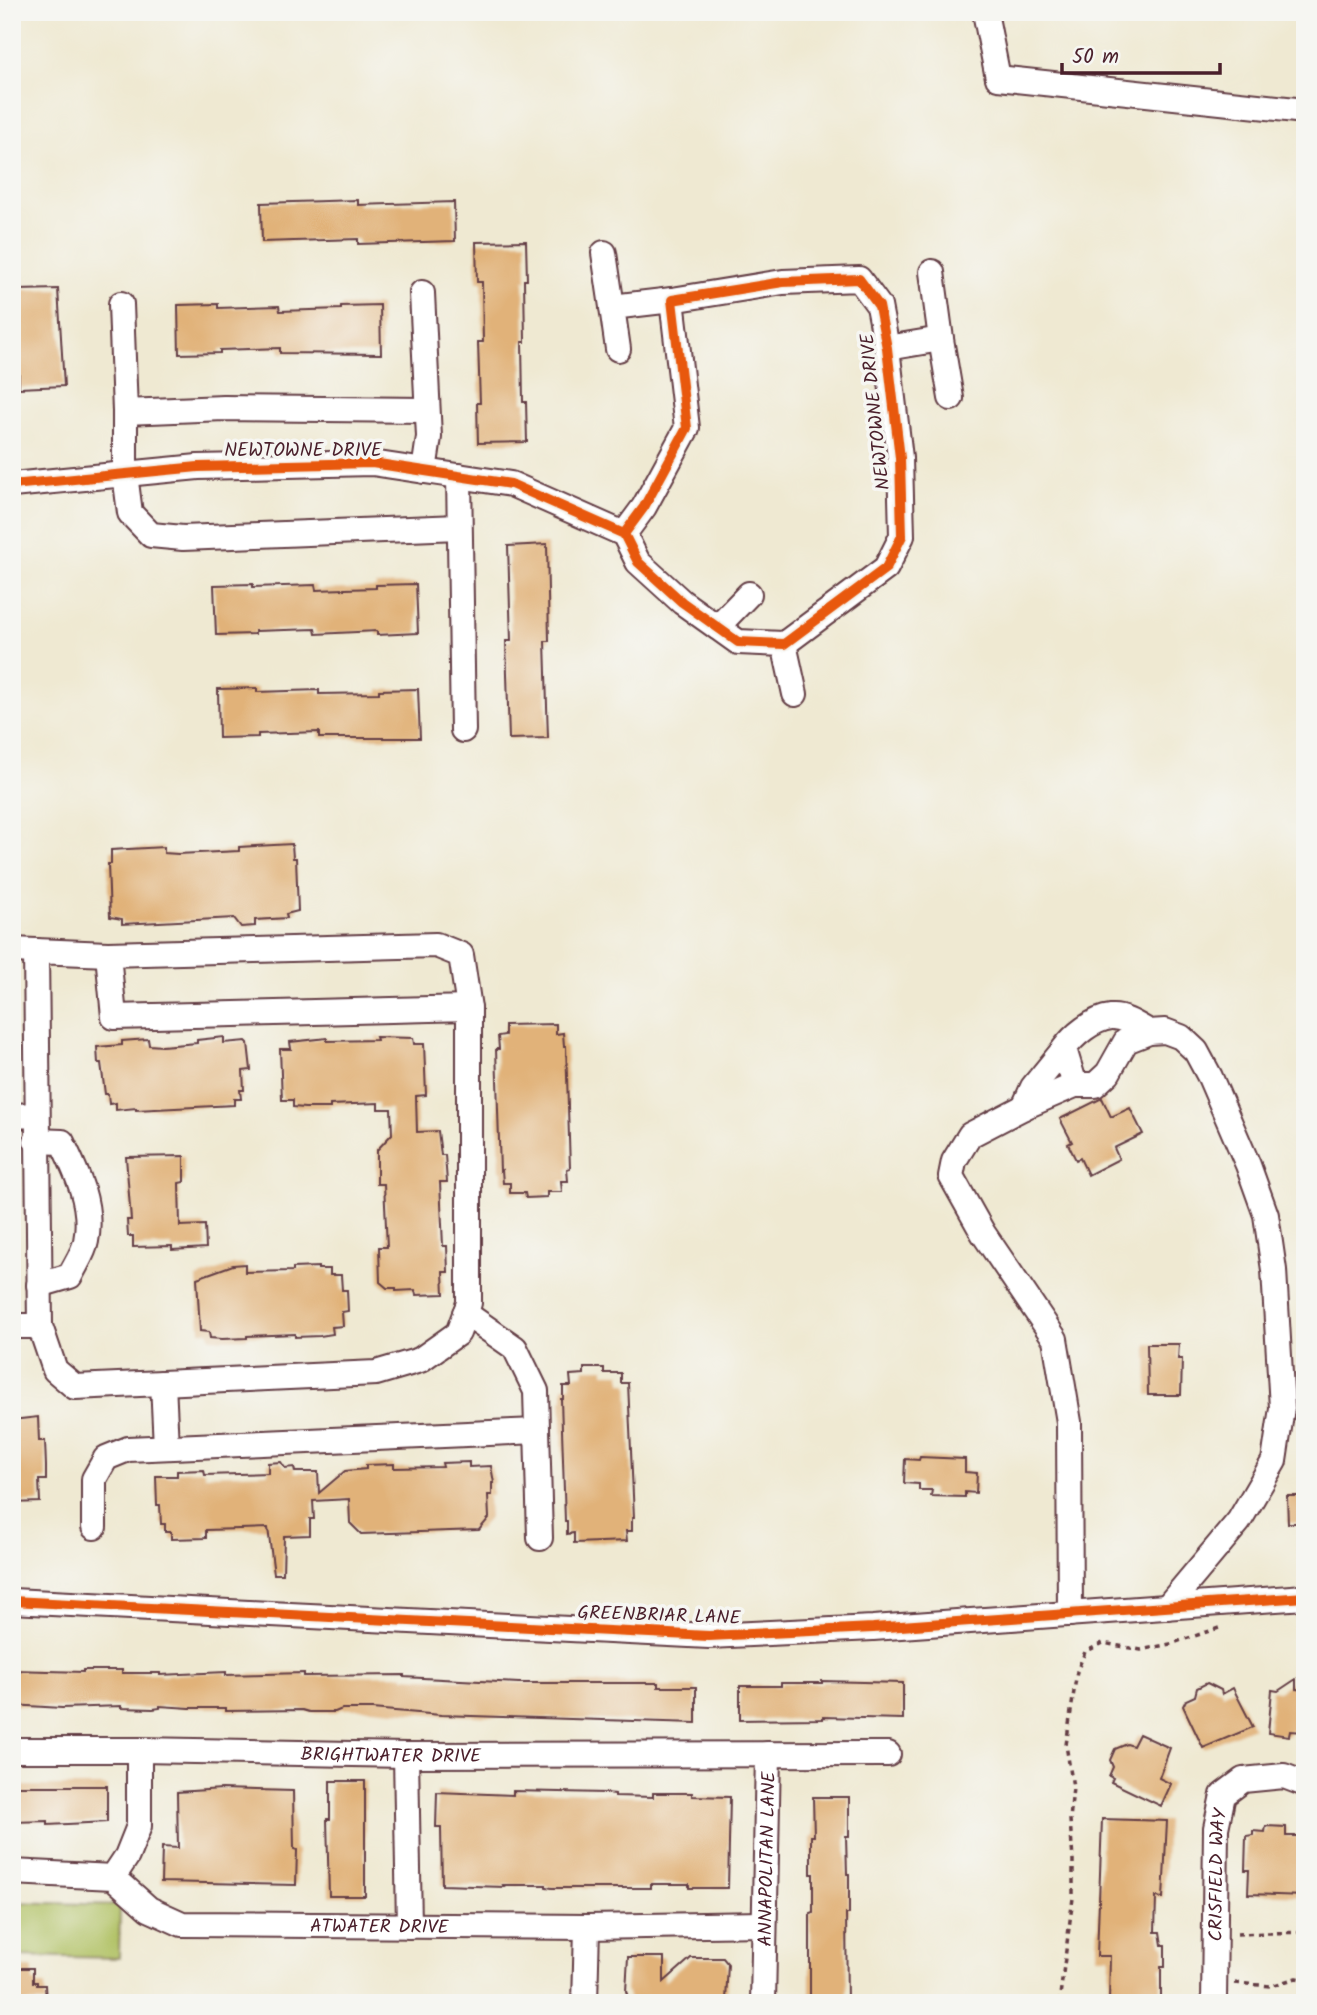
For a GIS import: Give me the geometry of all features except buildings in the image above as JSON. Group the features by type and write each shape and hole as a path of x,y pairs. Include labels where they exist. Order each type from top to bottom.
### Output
{"street":[{"path":"985,12 998,78 1305,111"},
{"path":"604,253 618,349"},
{"path":"932,272 951,398"},
{"name":"NEWTOWNE DRIVE","path":"672,300 783,282 859,279 879,306 887,348 900,458 902,536 886,568 784,644"},
{"path":"422,293 429,437 424,471"},
{"path":"612,307 672,300 687,428 644,507 624,534 638,562 682,602 738,642 784,644 795,694"},
{"path":"121,303 125,474 130,513 151,536 183,538 459,527"},
{"path":"887,348 941,339"},
{"path":"125,412 223,408 427,410"},
{"name":"NEWTOWNE DRIVE","path":"12,485 198,467 372,463 511,484 624,534"},
{"path":"458,476 463,730"},
{"path":"717,627 748,594"},
{"path":"436,945 461,955 469,1008 469,1303 458,1333 420,1360 376,1373 75,1387 55,1370 40,1325 36,1141 24,1115 24,951 108,954 436,945"},
{"path":"108,954 114,1017 469,1008"},
{"path":"1024,1107 1033,1087 1078,1033 1110,1017 1127,1020 1149,1032"},
{"path":"1070,1614 1069,1422 1055,1339 984,1233 951,1176 954,1161 970,1135 1075,1085 1095,1085 1108,1073 1126,1041 1149,1032 1165,1031 1181,1037 1196,1051 1248,1165 1266,1215 1273,1270 1282,1408 1273,1461 1255,1497 1239,1521 1167,1607"},
{"path":"1064,1049 1075,1085"},
{"path":"36,1141 62,1142 80,1179 88,1217 86,1244 70,1276 39,1285"},
{"path":"465,1313 515,1348 536,1391 540,1538"},
{"path":"12,1326 40,1325"},
{"path":"163,1383 166,1447"},
{"path":"94,1527 94,1479 106,1458 128,1449 537,1431"},
{"name":"GREENBRIAR LANE","path":"12,1601 709,1636 873,1628 1305,1597"},
{"name":"BRIGHTWATER DRIVE","path":"17,1750 406,1755 768,1754"},
{"path":"12,1872 113,1877 127,1856 139,1826 139,1750"},
{"name":"ANNAPOLITAN LANE","path":"763,2003 768,1754 888,1754"},
{"path":"406,1755 409,1926"},
{"name":"CRISFIELD WAY","path":"1214,1992 1216,1828 1223,1795 1243,1780 1284,1776 1305,1784"},
{"name":"ATWATER DRIVE","path":"113,1877 149,1909 183,1924 587,1927 763,1924"},
{"path":"585,2003 587,1927"}],"path":[{"path":"1059,2003 1073,1898 1070,1820 1073,1787 1066,1745 1077,1671 1085,1652 1103,1643 1141,1650 1170,1644 1226,1626"},
{"path":"1215,1935 1305,1932"},
{"path":"1214,1992 1271,1986 1296,1978 1305,1980"}],"green space":[{"path":"12,1902 120,1905 119,1958 12,1956"}],"cycle path":[{"path":"12,485 198,467 372,463 511,484 624,534 638,562 682,602 738,642 784,644 886,568 902,536 900,458 887,348 879,306 859,279 783,282 672,300 687,428 644,507 624,534"},
{"path":"12,1601 709,1636 873,1628 1305,1597"}]}
